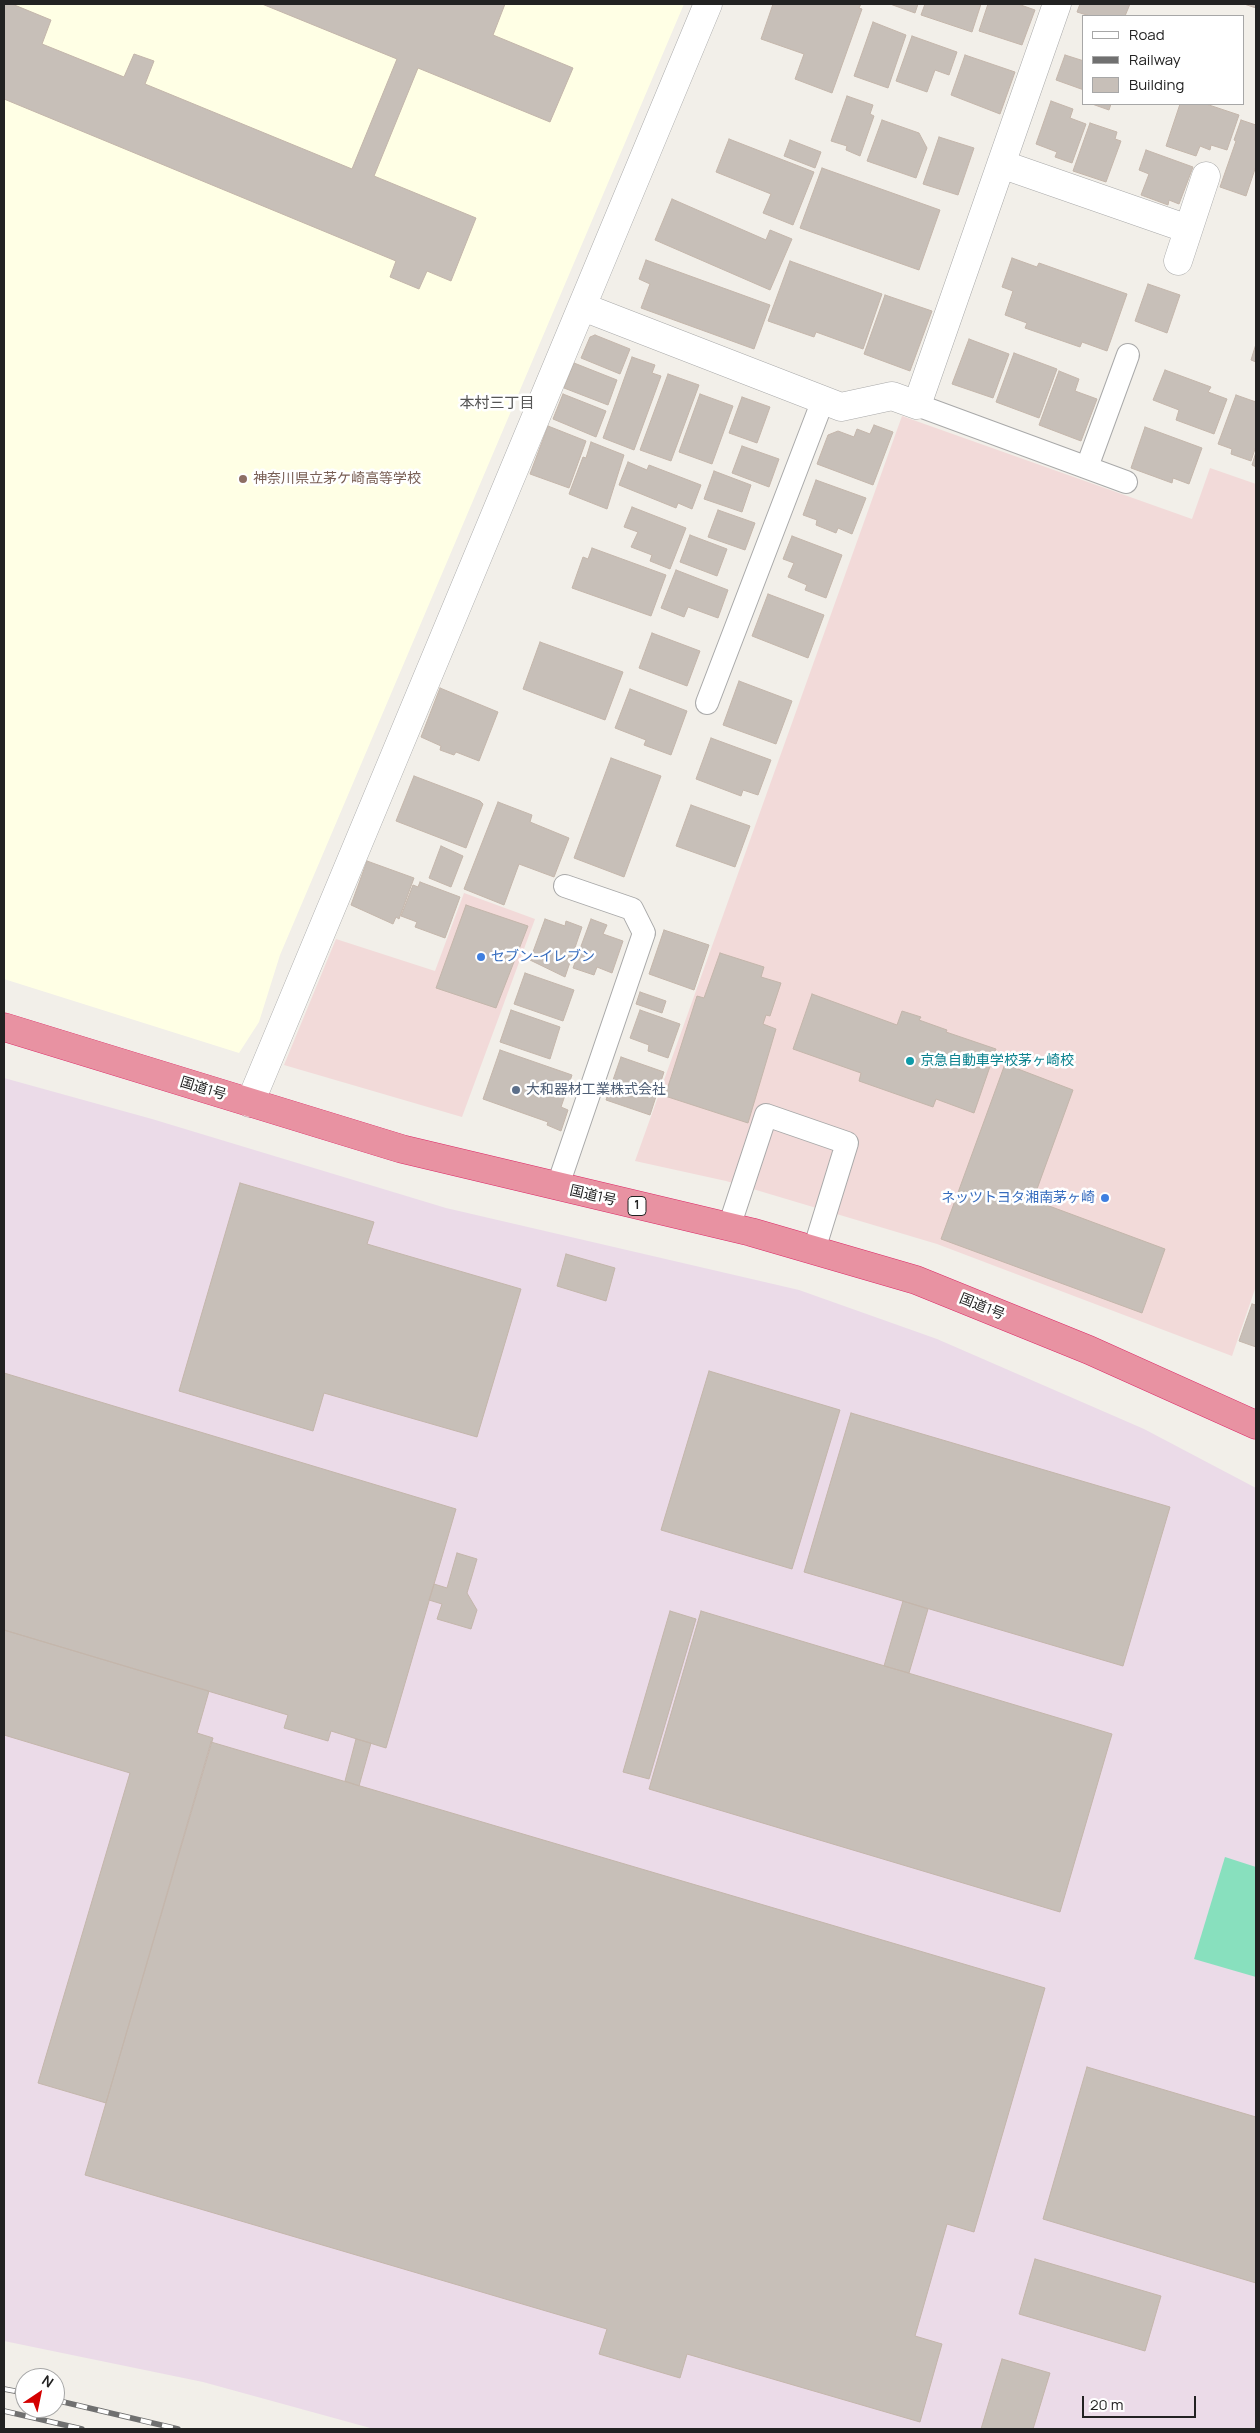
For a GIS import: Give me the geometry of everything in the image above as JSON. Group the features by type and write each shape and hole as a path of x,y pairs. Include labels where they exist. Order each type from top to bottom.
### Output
{"highway":[{"name":"国道1号","path":"4,1027 402,1150 729,1227 916,1280 1089,1350 1256,1425"}],"street":[{"path":"250,1103 583,308 708,4"},
{"path":"583,308 841,407 892,396 917,405 1057,4"},
{"path":"1001,164 1188,229"},
{"path":"1178,261 1206,176"}],"lane":[{"path":"1087,468 1128,356"},
{"path":"707,703 823,400"},
{"path":"917,405 1126,482"},
{"path":"557,1188 644,933 632,909 565,886"},
{"path":"729,1227 766,1116 848,1143 814,1250"}],"shaded area":[{"name":"神奈川県立茅ケ崎高等学校","path":"4,4 684,4 280,955 259,1022 239,1053 4,979"},
{"name":"京急自動車学校茅ヶ崎校","path":"902,416 1192,519 1210,468 1256,484 1256,1286 1232,1356 937,1244 726,1181 635,1161"},
{"path":"464,893 535,919 462,1117 284,1065 336,939 435,971"},
{"path":"4,1078 152,1119 446,1208 799,1290 937,1339 1144,1429 1256,1488 1256,2429 374,2429 203,2382 4,2341"}],"green space":[{"path":"1225,1857 1256,1867 1256,1977 1194,1959"}],"building":[{"path":"4,4 12,4 51,20 42,44 124,77 134,54 154,61 145,84 352,169 397,59 262,4 505,4 493,35 573,68 550,122 418,68 374,176 476,218 451,281 427,271 419,289 390,277 396,261 4,99"},
{"path":"773,4 861,4 859,8 862,9 832,93 795,79 804,54 761,39"},
{"path":"890,4 918,4 915,13"},
{"path":"925,4 981,4 972,32 921,15"},
{"path":"988,4 1018,4 1035,10 1022,45 979,31"},
{"path":"1080,4 1130,4 1125,15 1087,15 1077,12"},
{"path":"1244,4 1256,4 1256,8"},
{"path":"873,22 906,35 888,88 854,76"},
{"path":"912,36 957,52 949,75 935,70 927,92 896,81"},
{"path":"965,55 1015,72 1000,114 951,95"},
{"path":"1065,55 1082,60 1082,89 1056,80"},
{"path":"847,96 873,105 870,114 874,116 860,156 846,150 847,146 831,141"},
{"path":"1051,101 1073,109 1070,118 1086,124 1072,163 1055,157 1057,152 1036,144"},
{"path":"1095,105 1111,105 1109,110"},
{"path":"1180,105 1209,105 1239,115 1227,150 1211,145 1210,150 1200,146 1196,156 1166,146"},
{"path":"882,120 919,133 927,148 916,178 867,161"},
{"path":"1241,120 1256,125 1256,166 1246,196 1220,187 1236,141 1234,140"},
{"path":"1090,123 1117,132 1115,139 1121,141 1106,182 1073,171"},
{"path":"939,137 974,148 958,195 923,184"},
{"path":"729,139 814,172 793,225 763,213 771,194 716,172"},
{"path":"790,140 821,152 815,168 784,156"},
{"path":"1146,150 1193,167 1179,204 1169,200 1168,205 1141,195 1149,174 1139,170"},
{"path":"822,168 940,210 919,270 800,228"},
{"path":"672,199 766,240 770,230 792,239 770,290 655,240"},
{"path":"1012,258 1037,267 1039,263 1127,294 1107,351 1082,342 1080,347 1025,328 1027,323 1005,315 1013,291 1002,287"},
{"path":"646,260 770,305 754,349 641,308 650,284 639,279"},
{"path":"790,261 882,294 863,349 816,332 814,337 768,321"},
{"path":"1148,284 1180,295 1167,333 1135,321"},
{"path":"885,295 932,311 910,371 864,354"},
{"path":"595,335 630,349 620,374 581,358 590,337"},
{"path":"969,339 1009,354 993,398 952,384"},
{"path":"1256,344 1256,362 1251,360"},
{"path":"1014,353 1057,369 1039,418 996,402"},
{"path":"632,357 655,365 652,373 661,376 634,450 603,438"},
{"path":"574,363 617,380 608,405 564,388"},
{"path":"1165,370 1211,387 1208,392 1227,399 1214,434 1176,420 1179,410 1153,400"},
{"path":"1059,371 1079,379 1075,391 1097,399 1081,441 1039,425"},
{"path":"668,374 699,385 671,461 640,450"},
{"path":"563,394 606,411 596,437 553,419"},
{"path":"700,394 733,406 712,464 679,452"},
{"path":"1236,395 1256,402 1256,446 1251,461 1231,454 1232,449 1218,444"},
{"path":"742,397 770,407 757,443 729,433"},
{"path":"874,425 893,432 873,485 817,464 828,435 838,431 854,437 857,429 870,434"},
{"path":"548,426 586,441 569,488 530,474"},
{"path":"1145,427 1202,448 1189,484 1173,478 1172,483 1131,468"},
{"path":"591,442 624,455 607,509 569,494 583,457 586,458"},
{"path":"742,446 779,459 769,487 732,473"},
{"path":"1256,452 1256,467 1252,465"},
{"path":"628,462 647,470 649,465 701,485 692,509 678,503 676,508 619,485"},
{"path":"714,471 751,485 742,512 704,499"},
{"path":"816,480 866,498 852,534 838,528 836,533 816,525 817,520 803,515"},
{"path":"632,507 686,528 670,569 650,561 652,555 631,547 638,532 624,527"},
{"path":"718,510 755,523 745,550 708,537"},
{"path":"690,535 727,549 717,576 680,562"},
{"path":"792,536 842,555 826,598 805,590 807,585 788,577 794,563 783,559"},
{"path":"592,548 666,575 651,616 572,588 583,557 588,559"},
{"path":"676,570 728,590 718,618 688,607 684,617 661,608"},
{"path":"768,594 824,615 808,658 752,636"},
{"path":"652,633 700,651 687,686 639,668"},
{"path":"540,642 623,672 605,720 523,689"},
{"path":"739,681 792,701 776,744 723,725"},
{"path":"440,688 498,712 479,761 456,752 454,755 440,750 441,746 421,737"},
{"path":"630,689 687,711 671,755 644,745 646,740 615,728"},
{"path":"711,738 771,760 758,795 743,790 741,796 696,779"},
{"path":"611,758 661,776 624,877 574,858"},
{"path":"414,776 480,801 483,804 466,848 396,821"},
{"path":"498,802 532,815 530,822 569,838 554,877 519,864 504,905 464,889"},
{"path":"691,805 750,826 735,867 676,846"},
{"path":"441,846 463,856 451,887 429,878"},
{"path":"367,861 414,878 399,919 396,917 393,924 351,905"},
{"path":"420,882 460,897 445,938 415,927 417,922 401,916 413,885 418,887"},
{"name":"セブン-イレブン","path":"466,905 528,926 496,1008 436,988"},
{"path":"545,919 565,926 566,921 582,927 565,977 530,960"},
{"path":"591,919 607,925 603,934 623,941 612,973 597,967 594,975 573,968"},
{"path":"664,930 709,945 694,990 649,974"},
{"path":"720,953 764,967 761,977 781,983 770,1016 766,1015 763,1024 776,1029 748,1123 665,1096 697,996 704,998"},
{"path":"525,973 574,990 563,1021 514,1004"},
{"path":"640,992 666,1001 662,1013 636,1004"},
{"name":"京急自動車学校茅ヶ崎校","path":"812,994 897,1025 902,1011 921,1017 919,1020 947,1030 946,1032 996,1049 974,1113 936,1099 933,1107 859,1081 861,1073 793,1049"},
{"path":"511,1010 560,1027 550,1059 500,1042"},
{"path":"640,1010 680,1024 668,1058 648,1051 649,1045 630,1038"},
{"path":"500,1050 572,1075 561,1107 568,1110 561,1131 547,1125 548,1122 483,1099"},
{"path":"621,1057 664,1072 650,1115 606,1100"},
{"path":"1005,1064 1073,1090 1033,1200 1165,1249 1142,1313 941,1239"},
{"path":"240,1183 374,1222 367,1244 521,1289 477,1437 324,1393 313,1431 179,1391"},
{"path":"566,1254 615,1268 606,1301 557,1286"},
{"path":"1252,1304 1256,1305 1256,1347 1239,1341"},
{"path":"709,1371 840,1410 792,1569 661,1530"},
{"path":"4,1373 456,1509 386,1748 331,1731 328,1741 284,1728 288,1715 4,1630"},
{"path":"851,1413 1170,1507 1123,1666 804,1572"},
{"path":"457,1553 477,1559 467,1593 477,1610 471,1629 437,1619 442,1604 429,1600 434,1584 447,1588"},
{"path":"903,1601 928,1609 909,1673 884,1666"},
{"path":"670,1611 696,1619 649,1779 623,1772"},
{"path":"701,1611 1112,1734 1060,1912 649,1789"},
{"path":"4,1630 209,1691 197,1733 213,1738 106,2103 38,2083 130,1773 4,1735"},
{"path":"356,1739 371,1743 359,1786 345,1781"},
{"path":"211,1742 1045,1988 974,2232 947,2224 915,2336 942,2344 920,2422 687,2354 680,2378 599,2354 607,2329 85,2175"},
{"path":"1087,2067 1256,2117 1256,2283 1043,2219"},
{"path":"1035,2259 1161,2296 1145,2351 1019,2314"},
{"path":"1002,2359 1050,2373 1033,2429 981,2429"}],"railway":[{"path":"4,2389 15,2391"},
{"path":"65,2402 178,2429"},
{"path":"4,2411 82,2429"}],"place":[{"name":"神奈川県立茅ケ崎高等学校","path":"243,479"},
{"name":"セブン-イレブン","path":"481,957"},
{"name":"京急自動車学校茅ヶ崎校","path":"910,1061"},
{"name":"大和器材工業株式会社","path":"516,1090"},
{"name":"ネッツトヨタ湘南茅ヶ崎","path":"1105,1198"}],"district":[{"name":"本村三丁目","path":"497,404"}]}
